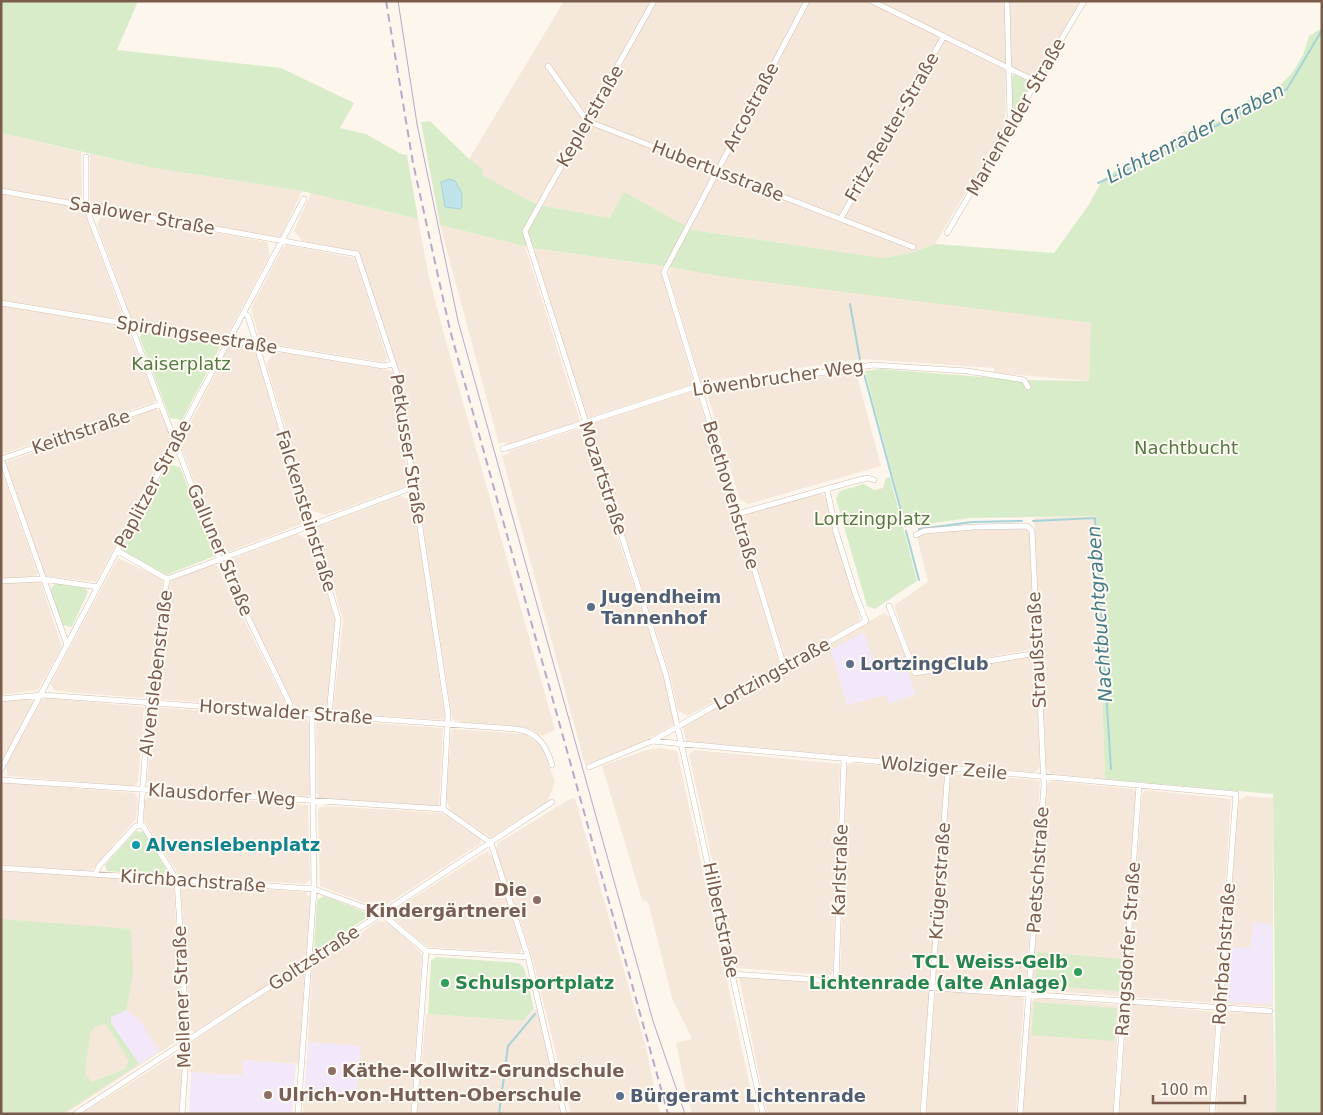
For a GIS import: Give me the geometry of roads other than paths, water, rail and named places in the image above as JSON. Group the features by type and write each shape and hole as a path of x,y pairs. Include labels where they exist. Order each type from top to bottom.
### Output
{"street":[{"name":"Keplerstraße","path":"524,231 654,1"},
{"name":"Arcostraße","path":"667,265 807,1"},
{"path":"872,1 1010,67 1037,82"},
{"path":"1007,1 1010,118 1012,122"},
{"name":"Marienfelder Straße","path":"947,233 1084,1"},
{"name":"Fritz-Reuter-Straße","path":"841,218 944,36"},
{"path":"548,66 587,121"},
{"name":"Hubertusstraße","path":"587,121 913,247"},
{"name":"Galluner Straße","path":"86,157 86,206 220,560 290,704 290,712"},
{"name":"Saalower Straße","path":"1,191 282,241"},
{"name":"Paplitzer Straße","path":"1,769 304,199"},
{"name":"Mozartstraße","path":"524,231 666,675 678,726"},
{"name":"Petkusser Straße","path":"282,241 357,254 397,374 448,724 444,809"},
{"name":"Beethovenstraße","path":"667,265 665,274 784,667"},
{"name":"Spirdingseestraße","path":"1,303 383,366 394,364"},
{"name":"Falckensteinstraße","path":"244,313 248,316 257,345 338,619 329,715"},
{"name":"Löwenbrucher Weg","path":"503,449 698,386 799,376 872,365 977,373 1024,380 1028,387"},
{"name":"Keithstraße","path":"1,459 161,404"},
{"path":"1,459 67,645"},
{"path":"737,514 868,478 874,480"},
{"name":"Lortzingstraße","path":"678,726 866,621 839,541 827,489"},
{"path":"118,551 167,579 406,490 414,490"},
{"name":"Straußstraße","path":"916,535 924,532 974,527 1027,526 1032,531 1043,777"},
{"path":"1,581 43,579 98,587"},
{"name":"Alvenslebenstraße","path":"140,826 149,702 167,579"},
{"path":"889,606 915,673 1037,653"},
{"name":"Horstwalder Straße","path":"1,699 42,694 528,731 542,741 552,765"},
{"path":"298,1114 314,890 312,714"},
{"name":"Wolziger Zeile","path":"589,767 652,741 678,726"},
{"name":"Hilbertstraße","path":"678,726 763,1114"},
{"name":"Wolziger Zeile","path":"652,741 844,760 1236,794"},
{"name":"Karlstraße","path":"836,980 844,760"},
{"name":"Krügerstraße","path":"923,1114 948,768"},
{"name":"Paetschstraße","path":"1020,1114 1043,777"},
{"name":"Klausdorfer Weg","path":"1,780 444,809"},
{"name":"Rangsdorfer Straße","path":"1116,1114 1139,785"},
{"name":"Rohrbachstraße","path":"1212,1114 1236,794"},
{"name":"Goltzstraße","path":"75,1114 552,802"},
{"path":"444,809 491,843 528,957 564,1114"},
{"path":"95,874 136,826 144,826 177,880"},
{"name":"Kirchbachstraße","path":"1,868 314,890 382,914"},
{"name":"Mellener Straße","path":"177,880 188,1041 182,1114"},
{"path":"382,914 426,951 528,957"},
{"path":"414,1114 426,951"},
{"path":"732,974 1270,1011"}],"water":[{"path":"449,179 455,181 462,193 462,207 460,209 445,207 441,182"}],"waterway":[{"name":"Lichtenrader Graben","path":"1098,183 1152,159 1287,89 1322,30"},
{"path":"850,304 860,360"},
{"path":"863,370 905,526"},
{"name":"Nachtbuchtgraben","path":"1033,521 1095,518 1111,769"},
{"name":"Nachtbuchtgraben","path":"919,529 972,522 1022,521"},
{"path":"906,531 919,580"},
{"name":"Lichtenrader Graben","path":"499,1114 508,1046 535,1014"}],"tram line":[{"path":"398,1 417,124 458,321 653,1021 685,1114"}],"railway":[{"path":"386,1 413,163 450,330 668,1114"}],"place":[{"name":"Jugendheim Tannenhof","path":"591,607"},
{"name":"LortzingClub","path":"850,664"},
{"name":"Alvenslebenplatz","path":"136,845"},
{"name":"Die Kindergärtnerei","path":"537,900"},
{"name":"TCL Weiss-Gelb Lichtenrade (alte Anlage)","path":"1078,972"},
{"name":"Schulsportplatz","path":"445,983"},
{"name":"Käthe-Kollwitz-Grundschule","path":"332,1071"},
{"name":"Ulrich-von-Hutten-Oberschule","path":"268,1095"},
{"name":"Bürgeramt Lichtenrade","path":"620,1096"}],"park label":[{"name":"Kaiserplatz","path":"181,364"},
{"name":"Nachtbucht","path":"1186,448"},
{"name":"Lortzingplatz","path":"872,519"}]}
